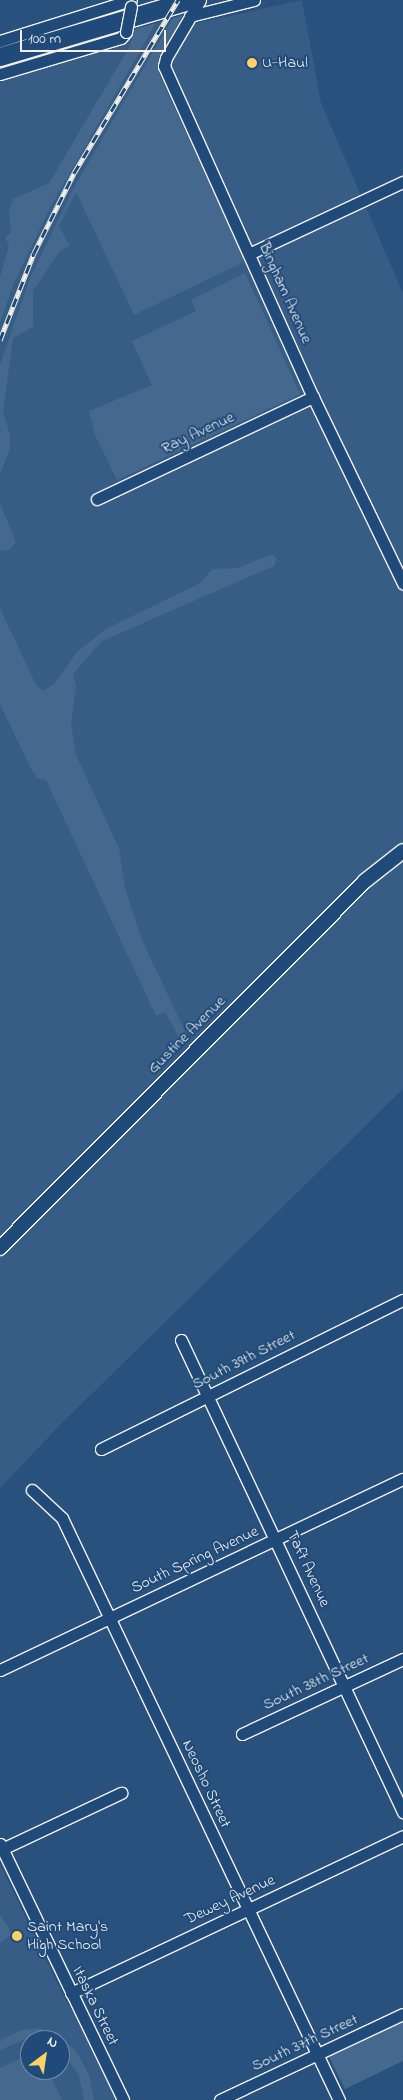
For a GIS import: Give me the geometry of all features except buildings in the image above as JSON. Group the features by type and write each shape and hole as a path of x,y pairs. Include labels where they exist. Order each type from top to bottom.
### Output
{"main road":[{"path":"0,57 192,9"}],"street":[{"path":"192,9 200,0"},
{"path":"192,9 254,0"},
{"path":"0,41 131,2 126,32 121,38 0,74"},
{"name":"Bingham Avenue","path":"192,9 166,58 164,66 313,397 403,583"},
{"path":"249,254 403,182"},
{"name":"Ray Avenue","path":"97,498 313,397"},
{"name":"Gustine Avenue","path":"0,1248 365,881 403,851"},
{"name":"South 39th Street","path":"100,1449 403,1300"},
{"name":"Taft Avenue","path":"181,1340 209,1396 403,1812"},
{"name":"South Spring Avenue","path":"0,1670 403,1479"},
{"name":"Neosho Street","path":"32,1490 62,1518 339,2100"},
{"name":"South 38th Street","path":"242,1734 403,1659"},
{"path":"1,1846 120,1793"},
{"name":"Dewey Avenue","path":"71,1993 403,1836"},
{"name":"Itaska Street","path":"1,1846 123,2100"},
{"name":"South 37th Street","path":"220,2100 403,2014"}],"shaded area":[{"path":"302,0 321,103 403,293 403,1089 60,1425 0,1488 0,79 149,34 156,23 173,18 166,30"},
{"path":"183,15 159,57 159,74 244,258 240,264 134,315 76,192 59,226 70,246 59,252 33,291 33,327 13,338 3,411 10,435 10,449 0,474 0,365 30,278 74,187 173,18"},
{"path":"156,23 51,206 14,283 0,322 0,277 9,246 5,237 11,233 9,210 13,199 49,183 130,46 135,29"},
{"path":"245,273 300,394 117,480 95,435 89,411 152,385 132,341 196,311 191,300"},
{"path":"0,503 16,542 9,550 0,551"},
{"path":"272,554 277,558 274,566 102,641 73,674 76,686 71,724 76,755 119,848 125,888 142,940 186,1036 180,1039 165,1012 156,1016 46,780 37,778 30,767 0,704 0,608 36,685 43,691 55,683 76,653 106,629 200,583 212,569 238,568"},
{"name":"Saint Mary's High School","path":"0,1864 65,1999 80,2023 116,2100 0,2100"},
{"path":"0,1914 12,1934 0,1943"},
{"path":"403,2019 403,2061 345,2089 328,2055"},
{"path":"38,2028 44,2030 22,2030"},
{"path":"20,2031 20,2041 0,2050 0,2040"},
{"path":"70,2046 77,2052 89,2075 94,2100 84,2100 79,2076 70,2063"},
{"path":"20,2059 20,2080 53,2080 62,2100 0,2100 0,2068"}],"railway":[{"path":"0,340 34,253 74,173 178,0"}],"place":[{"name":"U-Haul","path":"252,63"},
{"name":"Saint Mary's High School","path":"17,1936"}]}
